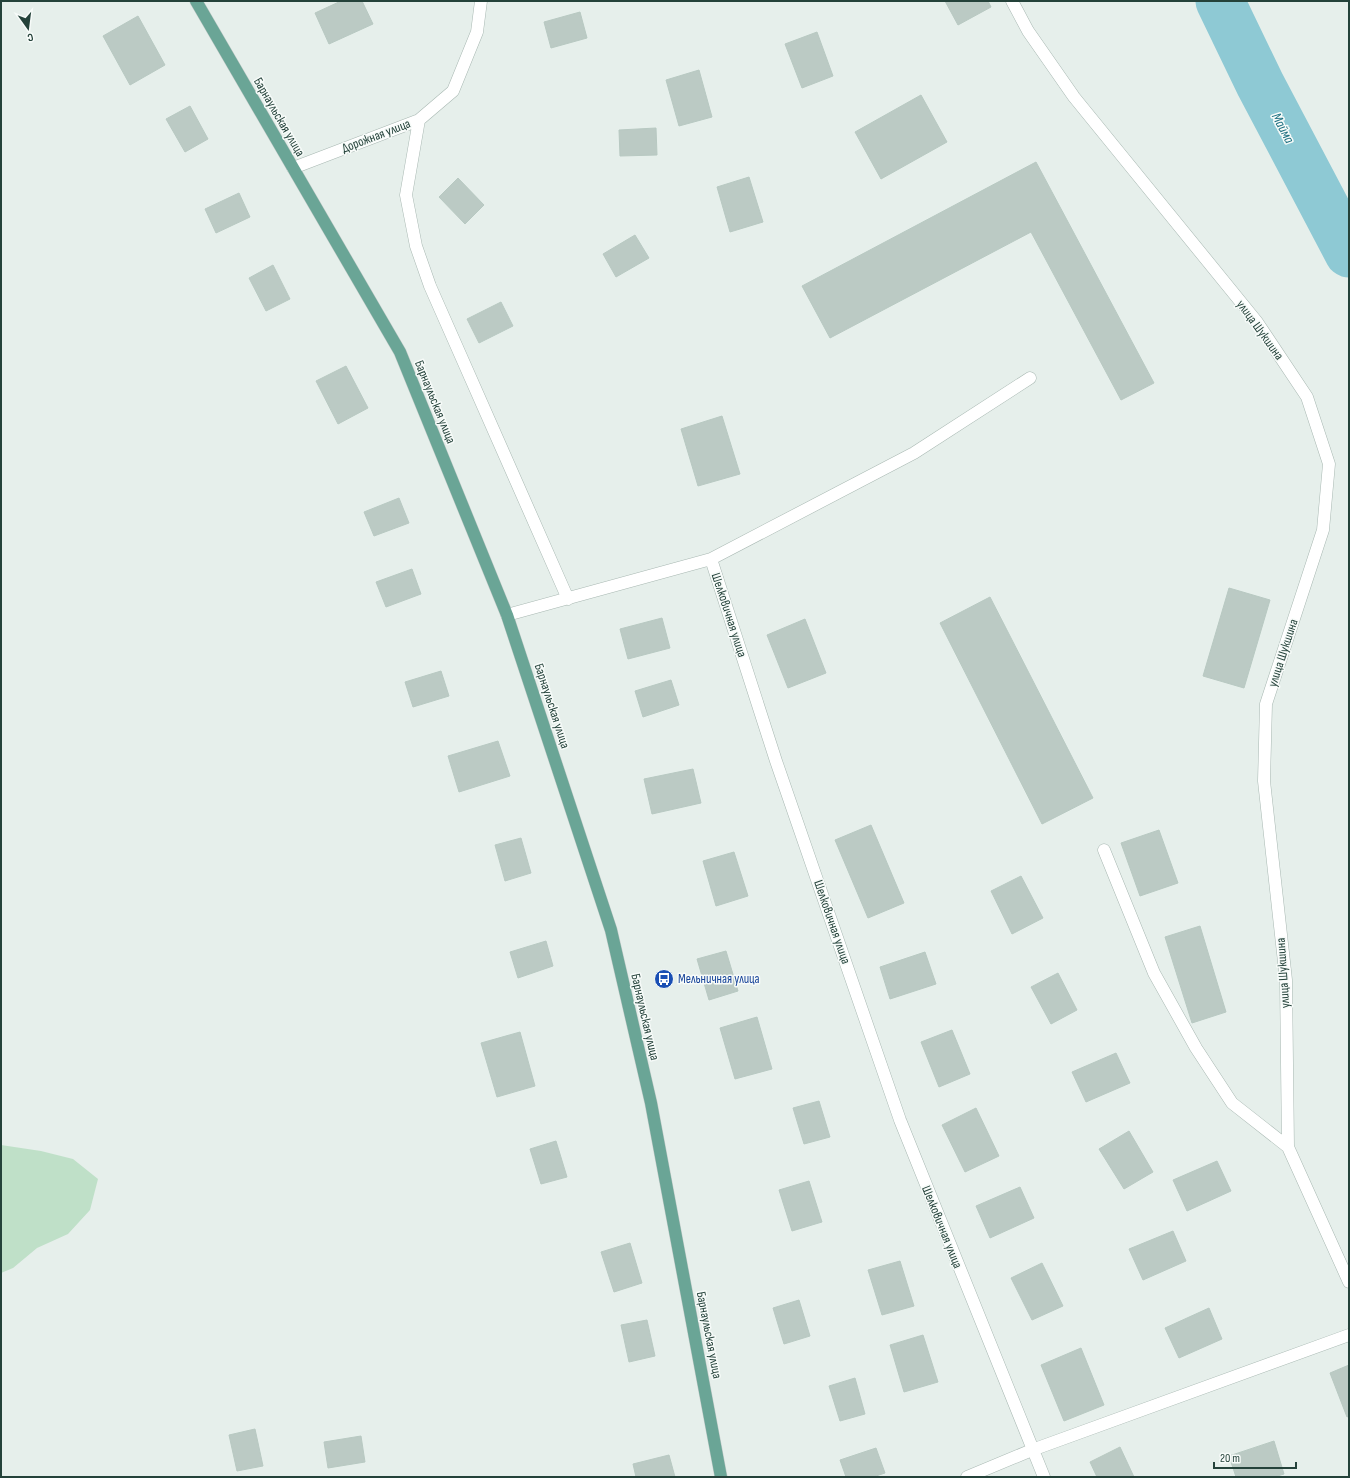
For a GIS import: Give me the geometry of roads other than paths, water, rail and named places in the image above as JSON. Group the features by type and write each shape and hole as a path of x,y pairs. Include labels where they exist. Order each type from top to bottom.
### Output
{"main road":[{"name":"Барнаульская улица","path":"196,1 400,352 507,615 610,930 651,1103 721,1477"}],"street":[{"name":"Дорожная улица","path":"293,168 419,120 453,91 477,32 481,1"},
{"name":"улица Шукшина","path":"1012,1 1028,31 1074,97 1257,322 1307,397 1329,464 1323,530 1266,704 1264,781 1286,980 1288,1147 1349,1282"},
{"path":"419,120 406,195 416,246 430,286 568,599"},
{"path":"711,559 914,453 1030,378"},
{"name":"Шелковичная улица","path":"507,615 711,559 776,761 900,1120 1044,1477"},
{"path":"1104,850 1154,973 1196,1048 1232,1103 1288,1147"},
{"path":"967,1477 1032,1450 1349,1335"}],"waterway":[{"name":"Майма","path":"1220,1 1260,84 1349,253"}],"place":[{"name":"Мельничная улица","path":"664,979"}]}
